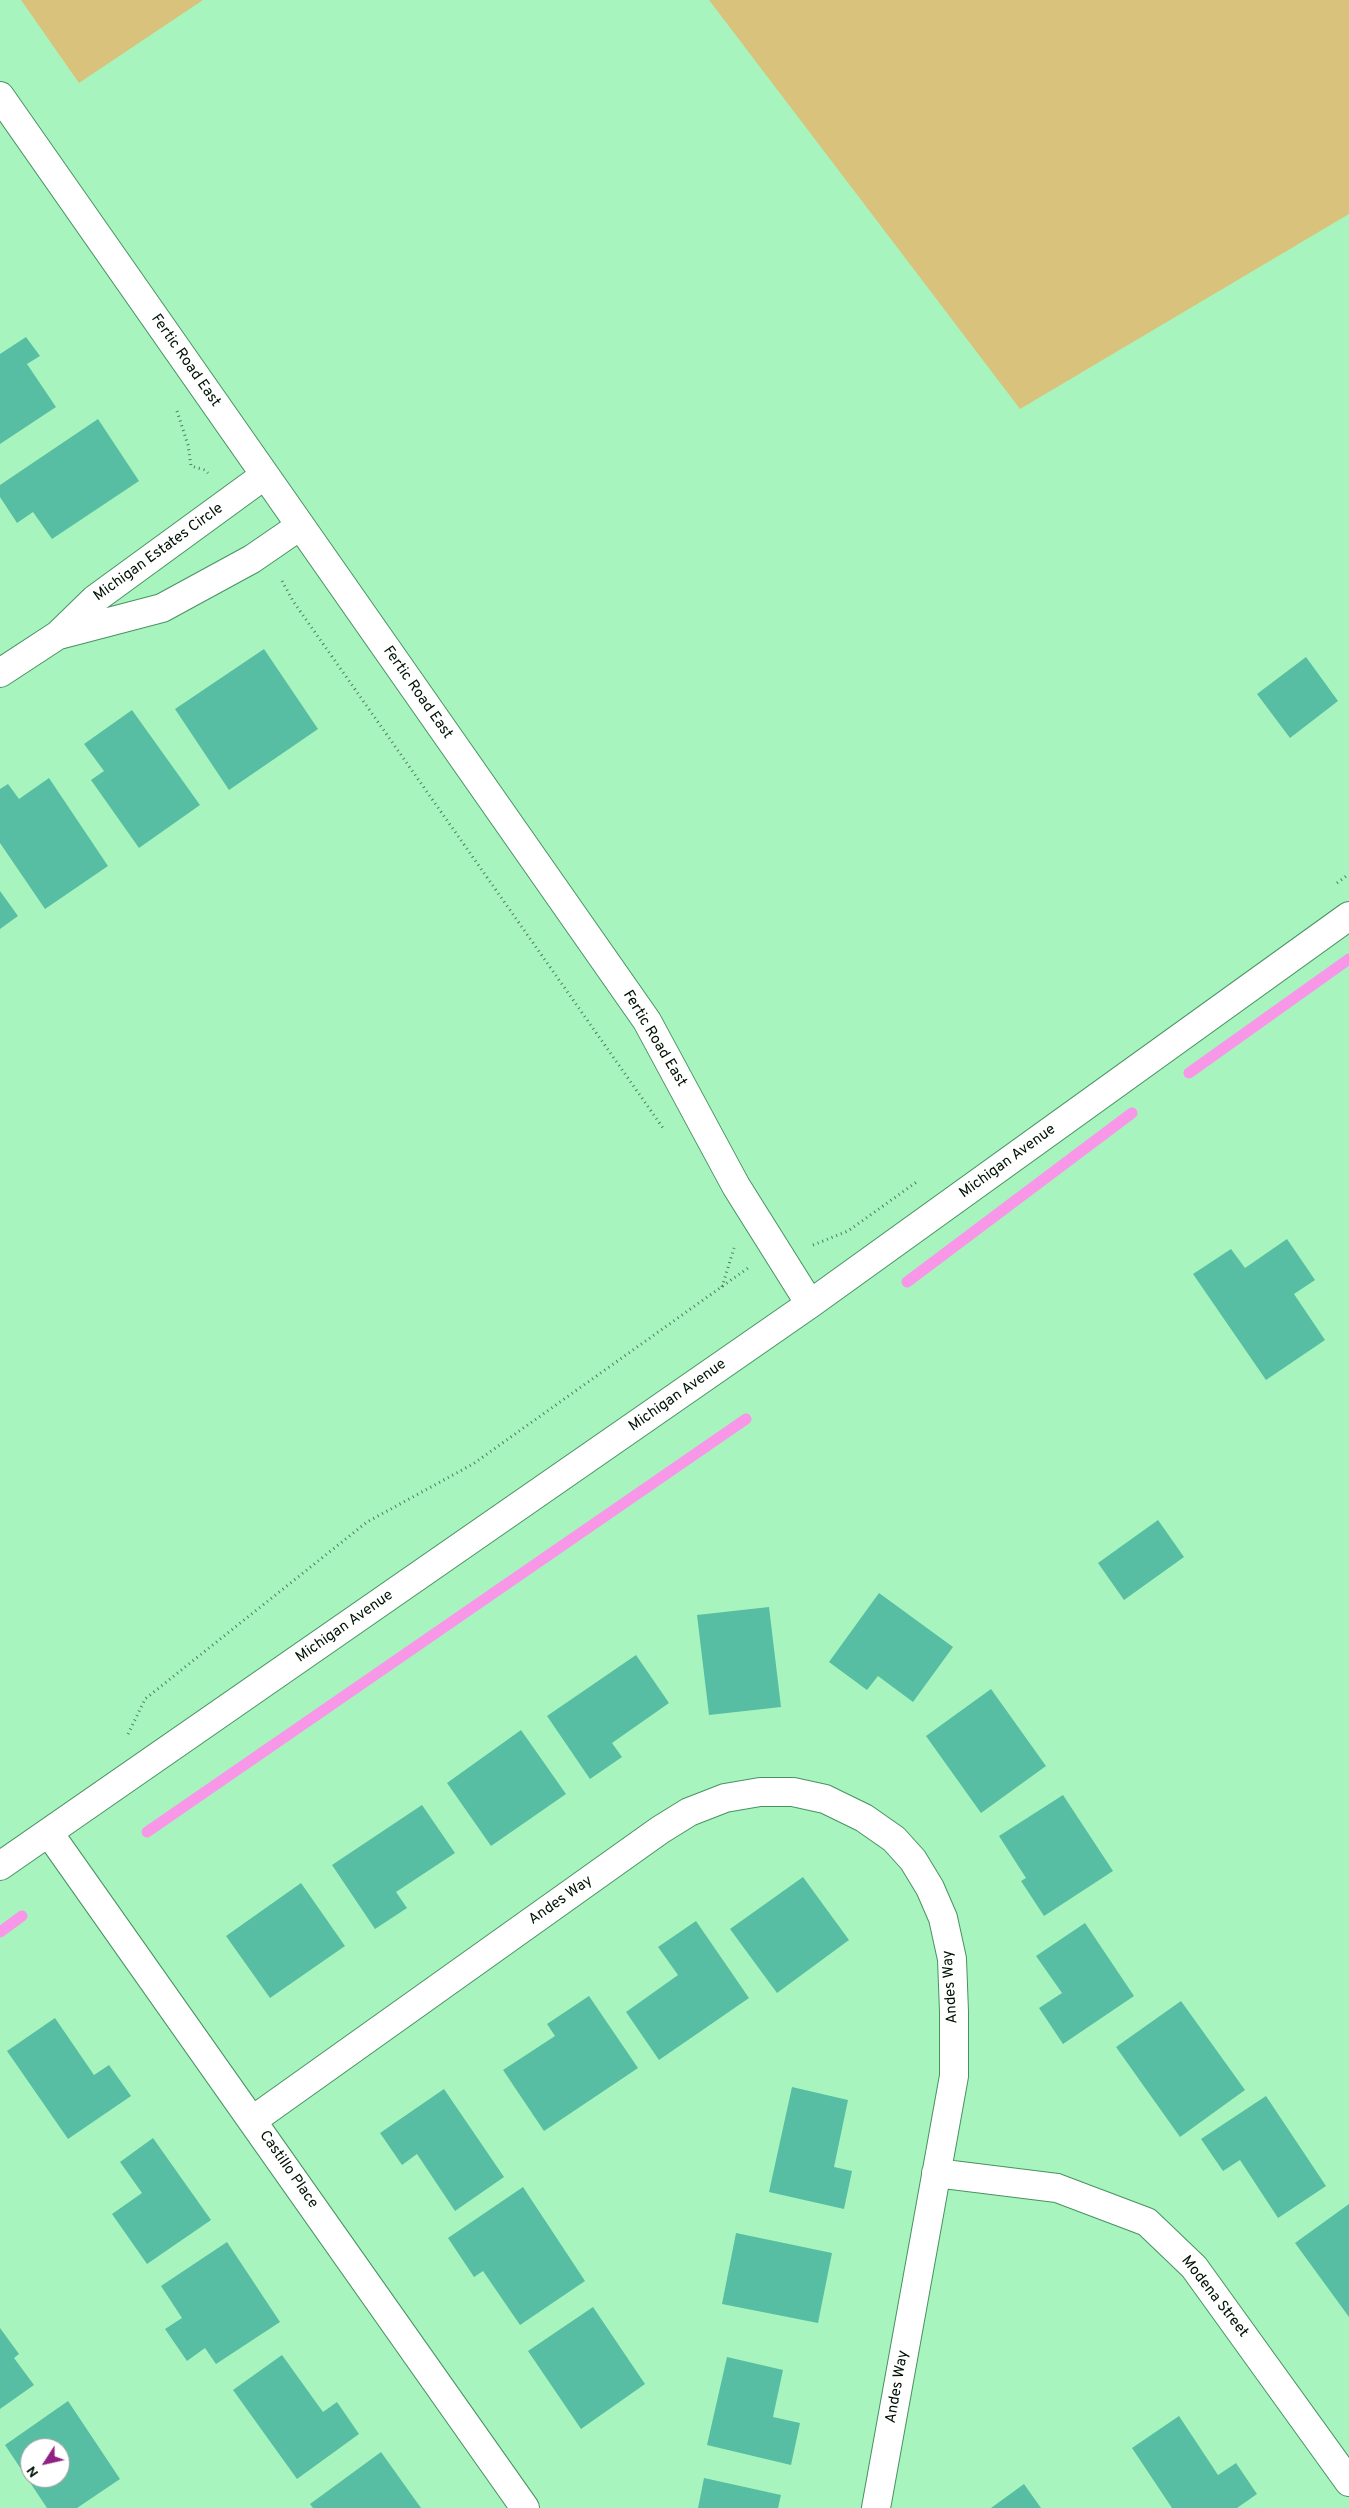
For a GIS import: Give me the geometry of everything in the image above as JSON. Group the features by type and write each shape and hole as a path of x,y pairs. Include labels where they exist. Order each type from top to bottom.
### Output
{"street":[{"name":"Fertic Road East","path":"0,96 647,1020 736,1186 810,1304"},
{"name":"Michigan Estates Circle","path":"58,636 94,599 265,475"},
{"name":"Michigan Estates Circle","path":"4,662 58,636 162,608 265,550 300,526"},
{"name":"Michigan Avenue","path":"0,1866 810,1304 1349,916"},
{"name":"Andes Way","path":"253,2120 652,1835 689,1812 725,1798 760,1792 793,1792 826,1799 864,1818 894,1839 913,1860 930,1888 943,1918 952,1959 954,2076 876,2508"},
{"name":"Castillo Place","path":"48,1833 253,2120 525,2508"},
{"name":"Modena Street","path":"936,2173 1057,2188 1147,2222 1194,2267 1349,2482"}],"path":[{"path":"175,407 188,445 191,466 205,470 233,499"},
{"path":"265,550 292,601 667,1134"},
{"path":"1333,886 1349,874"},
{"path":"124,1742 146,1700 367,1522 473,1464 750,1267 781,1257 848,1230 921,1179"},
{"path":"721,1288 735,1243"}],"shaded area":[{"path":"21,0 203,0 79,83"},
{"path":"709,0 1349,0 1349,214 1020,409"}],"building":[{"path":"26,337 40,356 27,364 56,407 0,444 0,354"},
{"path":"98,419 139,481 52,539 33,512 17,523 0,497 0,485"},
{"path":"264,649 318,729 229,790 175,709"},
{"path":"1306,657 1338,701 1290,738 1257,694"},
{"path":"132,710 200,805 139,848 91,780 104,771 84,744"},
{"path":"49,778 108,866 45,909 0,843 0,789 8,784 19,799"},
{"path":"0,891 18,916 0,929"},
{"path":"1287,1239 1315,1280 1294,1294 1325,1340 1266,1380 1193,1274 1231,1249 1245,1268"},
{"path":"1158,1520 1184,1557 1124,1600 1098,1563"},
{"path":"879,1593 953,1647 913,1702 878,1676 867,1690 829,1662"},
{"path":"769,1607 781,1707 709,1715 697,1615"},
{"path":"636,1655 669,1703 612,1743 622,1757 590,1779 547,1716"},
{"path":"991,1689 1046,1766 981,1813 926,1736"},
{"path":"521,1730 566,1794 491,1846 447,1783"},
{"path":"1063,1795 1113,1871 1044,1916 1021,1881 1026,1878 999,1836"},
{"path":"422,1805 455,1853 396,1892 407,1908 375,1929 332,1865"},
{"path":"803,1877 849,1940 777,1993 730,1929"},
{"path":"301,1883 345,1946 270,1998 226,1936"},
{"path":"696,1921 749,1998 659,2060 626,2012 678,1975 658,1947"},
{"path":"1085,1923 1134,1996 1063,2044 1039,2008 1062,1993 1036,1956"},
{"path":"589,1996 638,2068 544,2131 503,2070 555,2036 547,2024"},
{"path":"1181,2001 1245,2090 1180,2137 1116,2047"},
{"path":"55,2018 94,2075 109,2065 131,2096 68,2139 7,2051"},
{"path":"792,2087 848,2100 834,2167 852,2171 844,2209 769,2192"},
{"path":"444,2089 504,2177 455,2211 417,2154 402,2165 380,2133"},
{"path":"1266,2096 1326,2186 1278,2218 1240,2160 1223,2171 1201,2139"},
{"path":"153,2138 211,2220 147,2264 112,2214 142,2193 120,2162"},
{"path":"523,2187 585,2281 520,2325 483,2271 474,2277 448,2238"},
{"path":"1349,2204 1349,2317 1295,2243"},
{"path":"736,2233 832,2253 818,2323 722,2304"},
{"path":"227,2242 280,2322 216,2364 205,2348 187,2361 165,2329 182,2318 161,2286"},
{"path":"593,2307 645,2384 581,2429 528,2351"},
{"path":"0,2328 19,2354 14,2358 34,2385 0,2409"},
{"path":"282,2355 323,2412 337,2402 359,2434 297,2479 233,2390"},
{"path":"727,2357 783,2370 773,2417 800,2423 791,2465 707,2445"},
{"path":"68,2401 120,2479 77,2508 47,2508 34,2488 70,2488 70,2438 20,2438 20,2468 5,2445"},
{"path":"1179,2416 1218,2475 1236,2463 1257,2494 1237,2508 1172,2508 1132,2448"},
{"path":"381,2452 421,2508 313,2508 310,2504"},
{"path":"704,2478 781,2495 778,2508 698,2508"},
{"path":"1024,2484 1041,2508 991,2508"}],"waterway":[{"path":"1189,1073 1349,959"},
{"path":"907,1282 1132,1113"},
{"path":"147,1832 746,1419"},
{"path":"0,1932 22,1916"}]}
